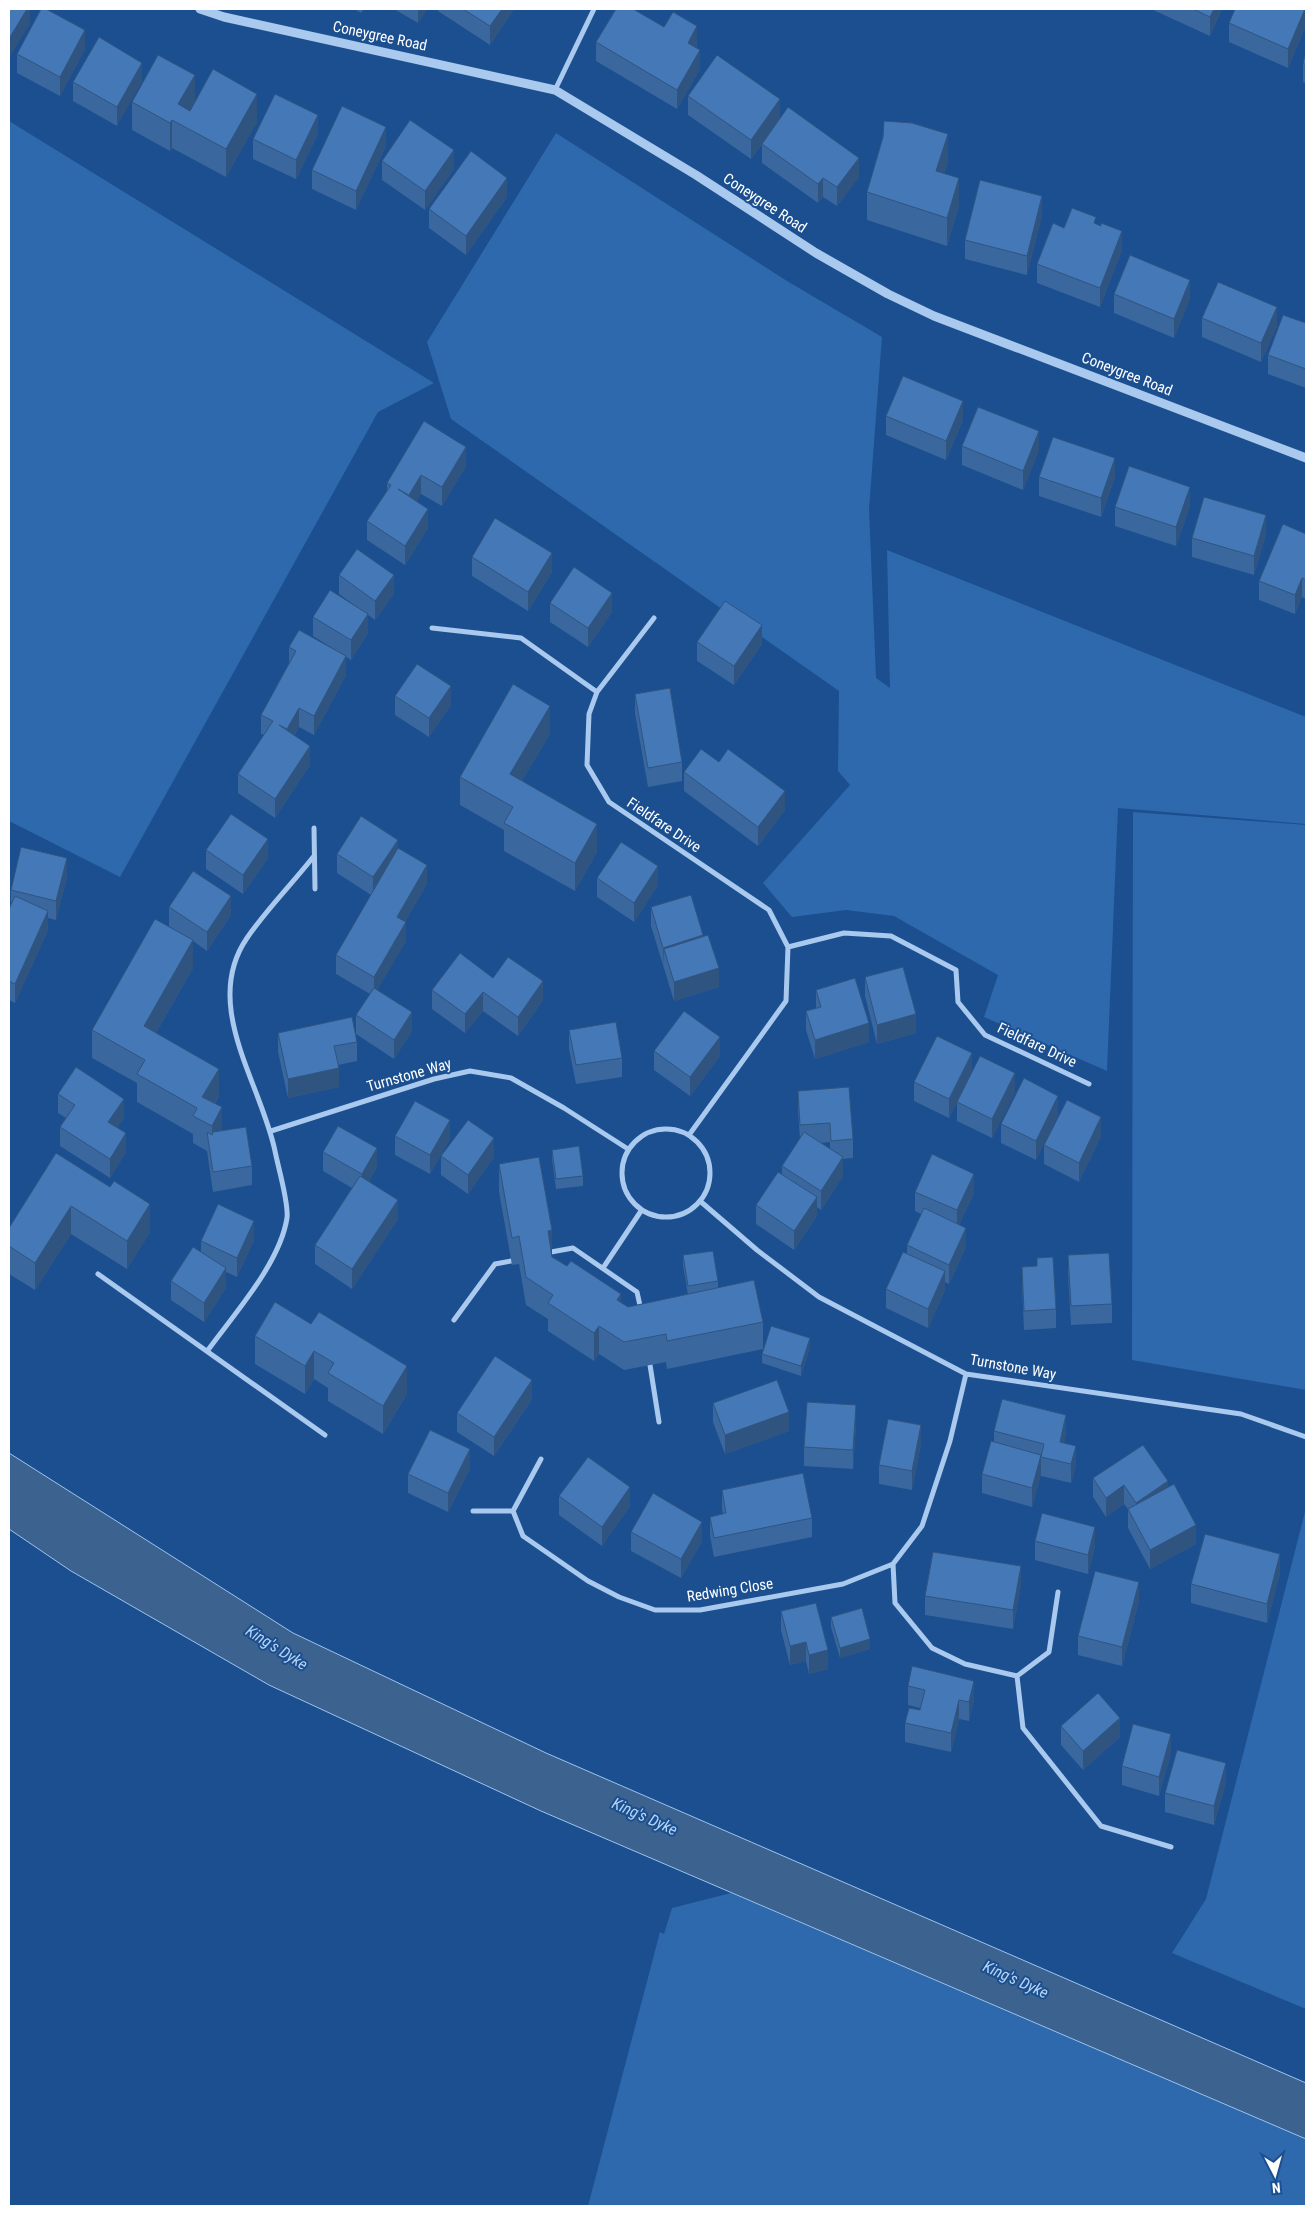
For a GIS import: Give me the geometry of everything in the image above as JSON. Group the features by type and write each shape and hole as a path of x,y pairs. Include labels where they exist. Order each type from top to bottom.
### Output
{"street":[{"name":"Coneygree Road","path":"200,9 224,17 555,90 696,175 816,253 888,294 934,316 1306,458"},
{"path":"555,90 594,9"},
{"name":"Fieldfare Drive","path":"654,618 597,692 589,714 587,765 609,802 769,910 788,947 786,1001 689,1135"},
{"path":"432,628 520,638 597,692"},
{"path":"314,828 315,889"},
{"path":"208,1350 279,1247 287,1216 271,1131 240,1050 228,1001 232,968 246,939 314,856"},
{"name":"Fieldfare Drive","path":"788,947 844,933 891,936 956,970 958,1002 985,1035 1088,1084"},
{"name":"Turnstone Way","path":"271,1131 434,1079 470,1071 511,1078 564,1108 628,1149"},
{"path":"673,1129 689,1135 700,1145 708,1158 710,1173 708,1188 700,1201 688,1212 673,1217 657,1217 642,1211 629,1199 622,1183 621,1165 628,1149 640,1136 656,1130 673,1129"},
{"name":"Turnstone Way","path":"700,1201 757,1250 820,1297 966,1374 1240,1414 1306,1438"},
{"path":"603,1268 642,1211"},
{"path":"551,1252 573,1248 603,1268 637,1292 642,1316"},
{"path":"454,1320 496,1264 511,1261"},
{"path":"98,1274 208,1350 325,1435"},
{"path":"650,1365 659,1422"},
{"path":"966,1374 950,1441 922,1526 893,1564 895,1603 932,1648 965,1664 1016,1676 1049,1652 1058,1592"},
{"path":"473,1511 513,1511 541,1459"},
{"name":"Redwing Close","path":"513,1511 523,1536 588,1581 619,1597 655,1610 700,1610 843,1584 893,1564"},
{"path":"1016,1676 1023,1728 1101,1826 1171,1848"}],"shaded area":[{"path":"9,121 434,383 378,412 120,877 9,821"},
{"path":"556,133 787,281 882,337 869,509 876,678 890,688 887,550 1306,717 1306,824 1118,808 1107,1071 984,1017 998,975 894,916 846,910 792,917 763,883 850,785 838,771 839,691 451,419 427,342"},
{"path":"1133,812 1306,825 1306,1390 1132,1360"},
{"path":"1306,1508 1306,2009 1172,1953 1206,1899"},
{"path":"731,1893 1306,2139 1306,2206 588,2206 660,1932 664,1934 672,1908"}],"water":[{"name":"King's Dyke","path":"9,1453 293,1633 546,1753 1306,2083 1306,2139 541,1811 269,1685 71,1571 9,1529"}],"building":[{"path":"9,9 27,9 9,39"},
{"path":"41,9 46,9 85,30 60,77 17,54"},
{"path":"463,9 502,9 490,26"},
{"path":"616,9 633,9 664,27 673,12 697,26 688,43 700,50 677,90 596,42"},
{"path":"1193,9 1214,9 1210,17"},
{"path":"1235,9 1305,9 1288,49 1229,23"},
{"path":"99,37 142,63 117,107 73,82"},
{"path":"1306,52 1306,65 1303,63"},
{"path":"158,55 195,75 178,104 190,111 213,69 257,94 226,149 172,120 170,123 132,102"},
{"path":"717,55 780,99 751,140 688,96"},
{"path":"275,94 318,115 296,160 253,139"},
{"path":"342,106 386,127 356,191 312,170"},
{"path":"788,107 859,158 837,187 823,178 818,184 762,144"},
{"path":"410,120 454,150 425,191 382,161"},
{"path":"884,121 912,123 948,134 936,171 959,178 947,218 867,192 883,137"},
{"path":"471,151 507,178 466,236 429,209"},
{"path":"980,180 1042,196 1027,256 965,240"},
{"path":"1072,208 1096,217 1094,223 1101,226 1101,223 1122,231 1100,288 1037,264 1053,223 1064,228"},
{"path":"1130,255 1190,280 1174,319 1114,294"},
{"path":"1218,282 1277,307 1261,343 1202,318"},
{"path":"1283,315 1306,323 1306,369 1268,355"},
{"path":"903,376 963,401 946,441 886,416"},
{"path":"978,407 1039,431 1023,471 962,446"},
{"path":"424,421 466,447 442,487 421,475 409,495 398,489 428,509 405,546 367,521 391,485 387,483"},
{"path":"1053,437 1115,458 1101,498 1039,477"},
{"path":"1129,466 1190,487 1176,527 1115,507"},
{"path":"1204,497 1266,515 1254,556 1192,538"},
{"path":"495,518 552,553 528,592 472,557"},
{"path":"1283,524 1306,534 1306,580 1302,578 1295,595 1259,581"},
{"path":"357,549 394,575 375,601 339,575"},
{"path":"574,567 612,593 588,628 550,603"},
{"path":"330,590 368,614 351,640 313,617"},
{"path":"725,601 762,625 734,666 697,642"},
{"path":"299,630 346,656 314,716 299,708 287,729 279,725 310,746 275,799 238,774 273,721 261,715 296,651 289,647"},
{"path":"417,664 451,686 429,718 395,696"},
{"path":"513,684 550,706 510,774 597,824 575,863 504,823 513,807 460,777"},
{"path":"670,688 682,762 648,768 635,694"},
{"path":"701,749 719,762 728,749 785,791 758,827 684,772"},
{"path":"231,814 268,839 243,875 206,850"},
{"path":"361,816 398,840 373,877 337,854"},
{"path":"621,842 658,866 634,903 597,878"},
{"path":"21,847 67,858 56,901 11,890"},
{"path":"398,848 427,865 397,917 406,922 374,977 336,955"},
{"path":"193,871 231,896 207,932 169,907"},
{"path":"691,895 703,935 663,948 651,907"},
{"path":"15,896 48,911 15,984 9,981 9,909"},
{"path":"155,919 193,940 144,1026 219,1069 202,1097 222,1107 212,1126 193,1116 197,1108 137,1074 145,1060 92,1030"},
{"path":"708,935 719,968 674,982 664,949"},
{"path":"460,953 493,978 508,957 543,981 518,1017 483,992 465,1014 432,990"},
{"path":"903,967 916,1014 877,1025 865,977"},
{"path":"855,978 869,1023 815,1040 806,1011 821,1007 816,990"},
{"path":"374,988 412,1012 394,1040 356,1015"},
{"path":"684,1011 720,1037 690,1077 654,1051"},
{"path":"352,1017 357,1042 334,1046 339,1068 288,1079 278,1033"},
{"path":"616,1022 622,1058 576,1065 569,1030"},
{"path":"937,1036 972,1053 949,1099 914,1082"},
{"path":"980,1056 1015,1073 992,1119 957,1102"},
{"path":"76,1067 124,1099 108,1122 126,1133 110,1159 60,1127 75,1105 58,1094"},
{"path":"1024,1078 1058,1096 1036,1141 1001,1124"},
{"path":"849,1087 853,1139 831,1141 830,1123 800,1125 798,1091"},
{"path":"1067,1100 1101,1117 1079,1163 1044,1145"},
{"path":"415,1101 450,1120 430,1155 395,1136"},
{"path":"468,1120 494,1138 468,1175 441,1156"},
{"path":"338,1126 377,1148 362,1174 323,1152"},
{"path":"246,1127 252,1166 213,1172 207,1132 212,1135 213,1132"},
{"path":"804,1132 843,1157 821,1191 782,1166"},
{"path":"579,1146 583,1176 556,1179 552,1150"},
{"path":"56,1153 110,1187 114,1181 150,1204 127,1241 71,1206 35,1263 9,1246 9,1228"},
{"path":"932,1154 974,1174 957,1210 915,1192"},
{"path":"539,1157 552,1230 548,1231 552,1257 567,1266 571,1261 621,1294 617,1300 628,1307 754,1280 763,1322 667,1341 666,1334 624,1342 599,1326 594,1333 548,1303 553,1295 526,1277 519,1236 512,1238 499,1164"},
{"path":"778,1172 817,1197 794,1231 756,1205"},
{"path":"360,1176 398,1200 352,1269 315,1245"},
{"path":"218,1204 254,1221 237,1258 201,1241"},
{"path":"924,1208 966,1228 949,1265 907,1245"},
{"path":"193,1247 226,1268 204,1303 171,1281"},
{"path":"713,1251 718,1281 688,1286 683,1255"},
{"path":"903,1252 945,1271 928,1309 886,1289"},
{"path":"1109,1253 1112,1304 1071,1306 1068,1255"},
{"path":"1053,1257 1056,1309 1024,1311 1022,1267 1037,1266 1037,1258"},
{"path":"275,1302 311,1324 319,1312 407,1366 383,1406 328,1373 334,1363 314,1351 305,1366 255,1336"},
{"path":"771,1326 810,1338 801,1366 762,1354"},
{"path":"495,1356 532,1380 494,1437 457,1413"},
{"path":"777,1380 789,1412 725,1435 713,1403"},
{"path":"1002,1399 1066,1415 1060,1442 1076,1446 1071,1464 1041,1457 1044,1444 994,1431"},
{"path":"807,1402 856,1405 853,1450 804,1447"},
{"path":"888,1419 921,1425 912,1471 879,1465"},
{"path":"430,1430 470,1449 448,1493 408,1474"},
{"path":"991,1441 1041,1455 1032,1488 982,1474"},
{"path":"1143,1445 1168,1481 1136,1503 1124,1485 1106,1498 1093,1478"},
{"path":"588,1457 630,1487 602,1527 559,1496"},
{"path":"803,1473 812,1518 714,1538 710,1517 726,1513 722,1490"},
{"path":"1174,1484 1196,1525 1150,1550 1128,1509"},
{"path":"653,1493 702,1522 681,1559 631,1532"},
{"path":"1042,1513 1095,1527 1088,1555 1035,1541"},
{"path":"1205,1534 1280,1554 1267,1604 1191,1584"},
{"path":"933,1552 1021,1566 1013,1610 925,1596"},
{"path":"1095,1571 1139,1582 1122,1647 1078,1636"},
{"path":"816,1603 828,1650 809,1655 806,1642 790,1646 781,1611"},
{"path":"862,1608 870,1639 840,1648 831,1617"},
{"path":"912,1666 974,1681 969,1702 959,1700 951,1733 905,1723 909,1708 920,1710 925,1690 908,1686"},
{"path":"1098,1693 1120,1718 1083,1751 1061,1726"},
{"path":"1133,1724 1171,1734 1159,1777 1122,1766"},
{"path":"1177,1750 1226,1763 1214,1806 1165,1793"}]}
